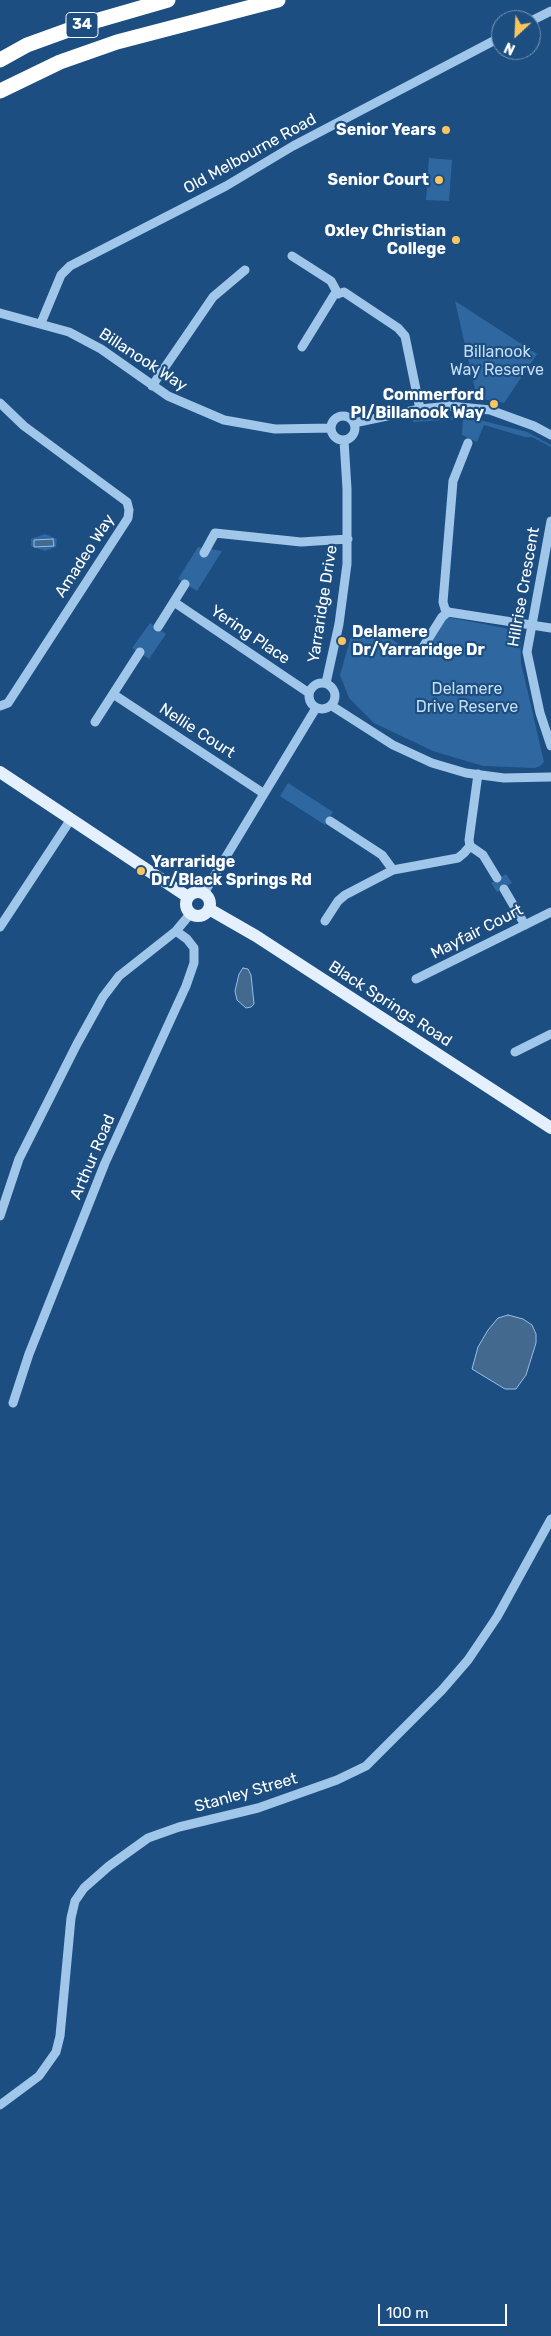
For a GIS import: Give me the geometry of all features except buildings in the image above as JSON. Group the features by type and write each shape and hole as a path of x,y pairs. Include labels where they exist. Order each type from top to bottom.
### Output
{"highway":[{"name":"34","path":"0,60 27,45 85,24 168,0"},
{"name":"34","path":"0,91 60,62 117,42 278,0"}],"main road":[{"path":"0,772 188,897"},
{"path":"194,893 204,893 210,901 209,908 201,915 191,913 186,904 188,897 194,893"},
{"name":"Black Springs Road","path":"209,908 265,942 551,1128"}],"street":[{"name":"Old Melbourne Road","path":"41,323 61,275 70,266 231,183 293,146 491,42"},
{"path":"292,256 331,281 338,294"},
{"path":"152,386 213,297 245,270"},
{"path":"302,347 334,295 344,292 398,328 405,336 420,409"},
{"name":"Billanook Way","path":"0,312 69,332 85,340 152,386 186,405 224,420 275,429 331,428"},
{"name":"Amadeo Way","path":"0,402 24,426 127,502 130,510 128,518 8,703 0,706"},
{"path":"354,423 420,409 450,406 490,410 534,426 551,435"},
{"path":"341,416 349,417 354,423 353,434 344,440 333,435 331,428 334,420 341,416"},
{"name":"Yarraridge Drive","path":"326,684 343,596 348,539 344,440"},
{"path":"448,612 443,602 453,481 468,443"},
{"name":"Hillrise Crescent","path":"551,521 527,661 540,713 551,746"},
{"path":"204,553 215,533 301,542 348,539"},
{"path":"158,627 185,584"},
{"name":"Yering Place","path":"174,602 309,692"},
{"path":"420,652 442,616 448,612 551,628"},
{"path":"95,722 140,652"},
{"path":"317,684 326,684 332,688 335,695 332,706 324,710 316,708 310,704 309,692 317,684"},
{"name":"Nellie Court","path":"113,694 263,793"},
{"path":"332,706 412,755 450,768 504,778 551,777"},
{"path":"204,893 316,708"},
{"path":"478,774 469,840 470,846 483,855 497,878"},
{"path":"0,927 71,818"},
{"path":"330,822 382,854 393,870"},
{"path":"325,921 338,901 393,870 458,858 470,846"},
{"path":"504,889 524,925"},
{"name":"Mayfair Court","path":"416,979 551,912"},
{"path":"0,1216 19,1159 81,1036 103,997 119,976 176,931 191,913"},
{"name":"Arthur Road","path":"13,1403 33,1345 102,1172 194,963 194,948 187,938 176,931"},
{"path":"515,1052 551,1034"},
{"name":"Stanley Street","path":"0,2104 39,2076 56,2052 60,2036 71,1918 75,1902 84,1888 109,1866 148,1838 179,1827 258,1808 337,1780 366,1766 442,1690 468,1660 497,1617 551,1519"}],"green space":[{"name":"Senior Court","path":"429,158 452,160 449,201 426,200"},
{"name":"Billanook Way Reserve","path":"455,301 537,354 504,403 477,398"},
{"path":"464,416 527,432 551,445 551,447 532,437 525,437 484,425 477,442 462,435 463,419 413,422 413,420"},
{"path":"45,534 57,539 56,547 45,551 31,546 31,539"},
{"path":"198,547 222,551 197,591 178,579"},
{"name":"Delamere Drive Reserve","path":"447,617 520,631 521,663 544,762 540,766 535,768 483,766 433,751 374,723 349,698 340,675 354,626 381,632 420,658"},
{"path":"150,623 166,634 149,659 132,648"},
{"path":"288,783 333,812 325,825 280,796"},
{"path":"506,874 512,883 497,892 491,883"}],"shaded area":[{"path":"53,539 54,546 34,547 34,540"},
{"path":"243,968 248,969 251,975 254,1004 246,1008 237,1000 235,991 239,974"},
{"path":"508,1315 523,1319 532,1325 536,1334 536,1343 526,1375 516,1389 505,1389 472,1369 478,1347 488,1330 498,1318"}],"place":[{"name":"Senior Years","path":"446,130"},
{"name":"Senior Court","path":"439,180"},
{"name":"Oxley Christian College","path":"456,240"},
{"name":"Commerford Pl/Billanook Way","path":"494,404"},
{"name":"Delamere Dr/Yarraridge Dr","path":"342,641"},
{"name":"Yarraridge Dr/Black Springs Rd","path":"141,871"}]}
